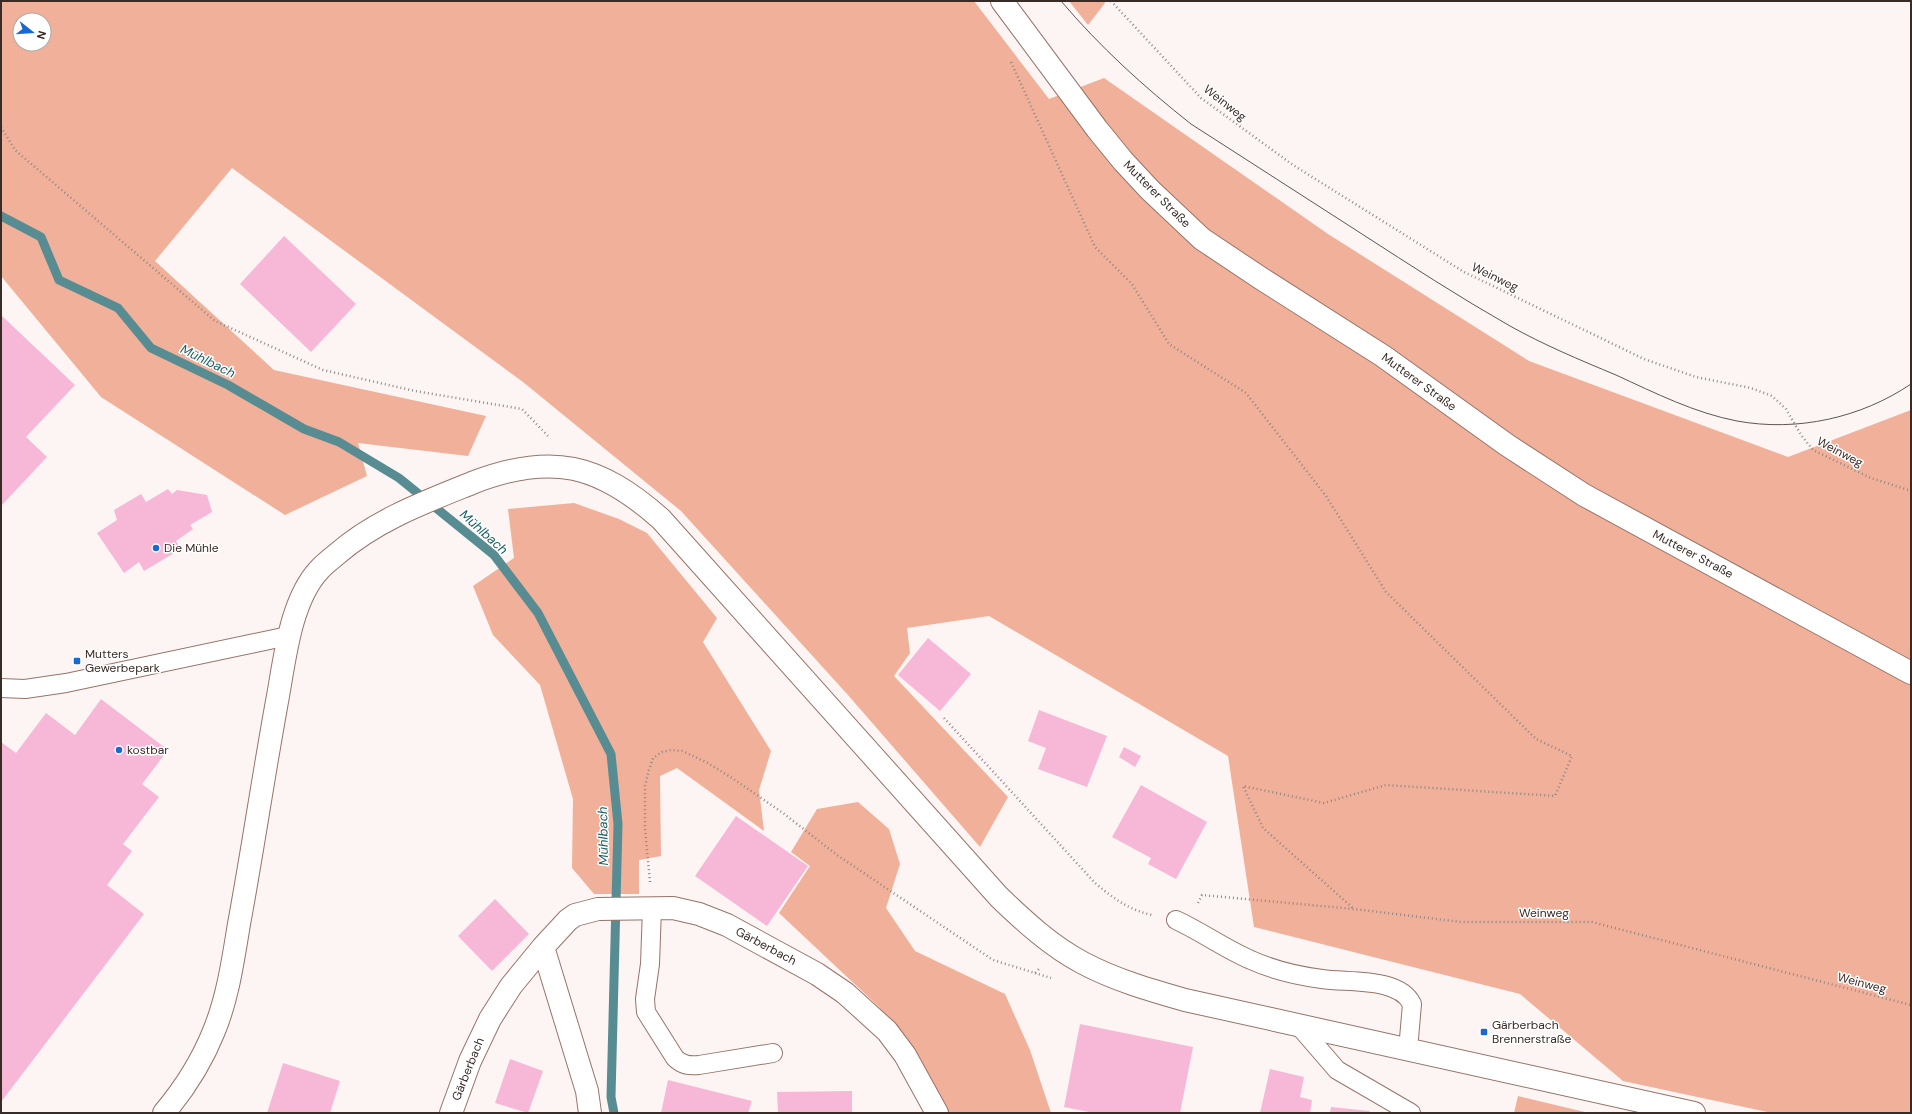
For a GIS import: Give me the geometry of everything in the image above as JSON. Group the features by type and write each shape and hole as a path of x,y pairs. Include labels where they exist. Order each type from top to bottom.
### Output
{"main road":[{"name":"Mutterer Straße","path":"1002,1 1097,129 1123,161 1160,200 1202,238 1383,356 1507,445 1584,495 1911,673"},
{"path":"164,1113 187,1082 201,1059 215,1030 226,996 249,872 265,764 288,636 299,603 318,570 345,547 374,527 418,505 496,474 551,465 578,469 600,476 617,485 642,502 661,519 999,897 1040,934 1060,949 1103,973 1144,988 1185,1000 1694,1113"},
{"name":"Gärberbach","path":"451,1113 470,1062 490,1019 511,986 543,947 575,915 598,909 642,908 683,910 727,925 817,974 845,993 887,1031 905,1055 937,1113"},
{"path":"543,947 588,1091 590,1113"}],"lane":[{"path":"1,688 25,689 66,682 288,636"},
{"path":"642,908 650,964 645,999 646,1012 675,1058 680,1063 689,1066 699,1066 773,1053"},
{"path":"1182,922 1252,960 1289,972 1322,980 1382,985 1402,991 1412,1004 1408,1050"},
{"path":"1298,1026 1337,1070 1411,1113"}],"path":[{"name":"Weinweg","path":"1111,1 1201,98 1293,166 1464,272 1644,359 1696,377 1751,388 1772,396 1786,409 1801,435 1814,450 1871,478 1911,491"},
{"path":"1009,59 1095,247 1132,284 1169,344 1246,393 1326,496 1386,592 1536,739 1572,756 1555,796 1386,785 1324,803 1243,786 1263,828 1354,909"},
{"path":"1,127 15,150 215,321 323,370 415,390 522,409 548,436 551,465"},
{"path":"944,718 1095,883 1114,900 1145,913 1182,922"},
{"path":"642,908 645,786 653,758 662,752 671,750 682,751 706,762 738,782 783,813 837,855 993,960 1035,973 1060,949"},
{"name":"Weinweg","path":"1182,922 1202,895 1354,909 1461,922 1592,922 1911,1005"}],"shaded area":[{"path":"1,1 974,1 1049,99 1104,78 1328,234 1529,361 1788,457 1911,410 1911,1113 1772,1113 1623,1081 1520,994 1254,927 1228,756 989,616 907,628 910,653 894,676 1008,797 980,847 848,695 681,511 523,382 232,168 155,261 274,370 486,416 468,456 358,443 367,476 285,515 101,397 1,276"},
{"path":"1069,1 1104,1 1105,3 1088,25"},
{"path":"574,503 619,519 647,533 717,618 703,642 771,751 759,790 764,831 677,768 660,776 661,856 639,860 639,894 594,894 572,868 573,799 540,685 493,635 473,586 514,558 508,509"},
{"path":"858,802 889,829 900,864 886,908 915,951 1005,994 1030,1050 1051,1113 947,1113 924,1069 879,1007 779,913 810,866 791,852 817,809"},
{"path":"1518,1096 1589,1113 1514,1113"}],"building":[{"path":"284,236 356,304 311,352 240,284"},
{"path":"1,315 75,385 26,437 47,457 1,506"},
{"path":"168,489 172,494 177,490 207,495 212,512 190,525 193,529 176,541 181,549 144,571 139,562 124,573 97,533 117,520 114,510 141,494 146,502"},
{"path":"928,638 971,674 940,711 898,675"},
{"path":"101,699 168,750 142,784 159,797 123,844 132,851 107,885 144,914 1,1102 1,742 16,753 46,713 75,735"},
{"path":"1039,710 1107,736 1087,787 1038,769 1046,748 1028,741"},
{"path":"1124,747 1141,756 1135,767 1119,757"},
{"path":"1141,785 1207,822 1176,879 1148,864 1151,858 1112,837"},
{"path":"736,816 808,866 767,926 695,876"},
{"path":"495,899 529,934 492,971 458,936"},
{"path":"1080,1024 1193,1047 1180,1113 1094,1113 1064,1107"},
{"path":"510,1059 543,1071 528,1113 495,1103"},
{"path":"283,1063 340,1081 330,1113 267,1113"},
{"path":"1270,1069 1304,1077 1300,1097 1312,1100 1310,1113 1260,1113"},
{"path":"668,1080 752,1101 748,1113 661,1113"},
{"path":"852,1091 852,1113 778,1113 777,1092"},
{"path":"1331,1107 1370,1111 1369,1113 1330,1113"}],"waterway":[{"name":"Mühlbach","path":"1,216 41,237 59,280 118,308 151,348 228,385 304,429 339,442 399,478 494,555 538,613 611,754 618,824 611,1097 614,1113"}],"tram line":[{"path":"1061,1 1123,66 1156,96 1191,124 1453,292 1510,326 1562,352 1691,408 1737,421 1760,424 1782,425 1805,423 1850,414 1892,396 1911,384"}],"place":[{"name":"Die Mühle","path":"156,548"},
{"name":"Mutters Gewerbepark","path":"77,661"},
{"name":"kostbar","path":"119,750"},
{"name":"Gärberbach Brennerstraße","path":"1484,1032"}]}
